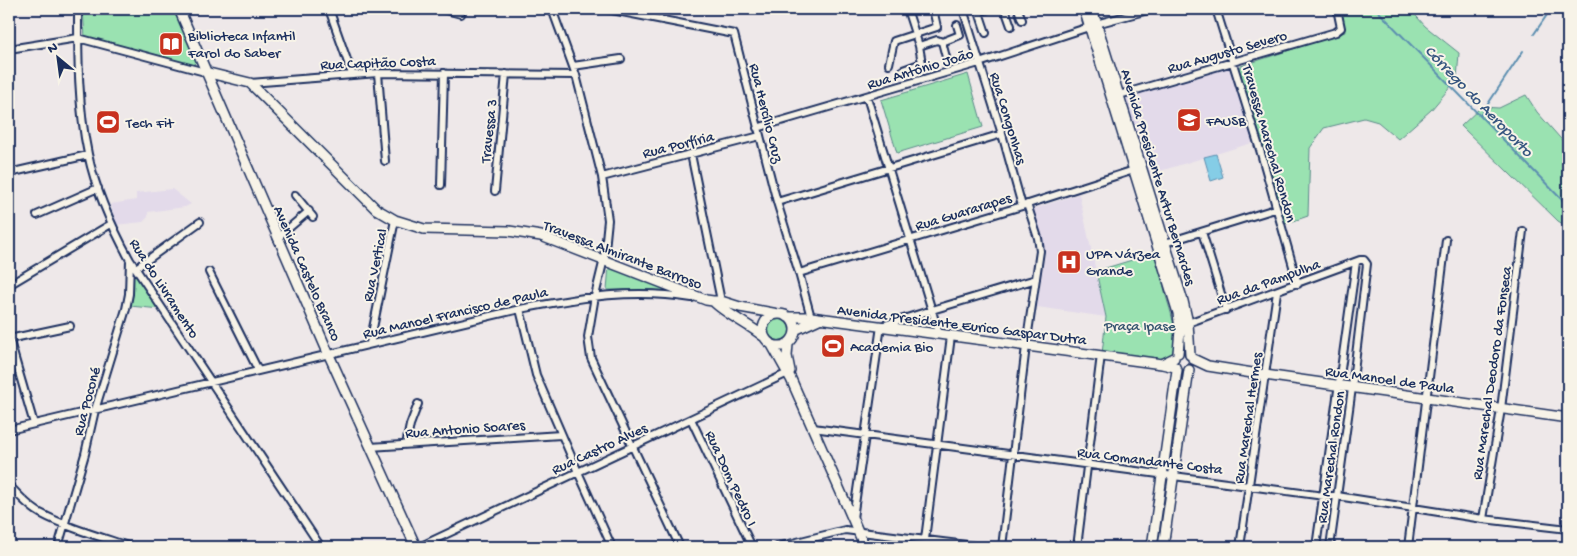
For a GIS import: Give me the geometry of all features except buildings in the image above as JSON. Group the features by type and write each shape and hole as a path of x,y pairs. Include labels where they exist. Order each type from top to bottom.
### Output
{"street":[{"name":"Rua do Livramento","path":"78,9 80,93 88,155 111,224 130,260 321,547"},
{"name":"Avenida Castelo Branco","path":"178,9 328,355 418,547"},
{"path":"329,9 352,74"},
{"path":"442,9 461,14"},
{"path":"552,9 576,75 602,177 608,220 604,260 588,337 591,358 680,547"},
{"name":"Rua Hercílio Cruz","path":"607,9 734,34 777,202 814,320"},
{"path":"903,70 922,63 916,34 907,9"},
{"path":"888,64 894,41 938,27 933,9"},
{"name":"Rua Congonhas","path":"963,9 1024,205 1039,246 1002,547"},
{"path":"986,33 979,12 988,9"},
{"path":"1005,9 1011,26"},
{"path":"1018,9 1022,20"},
{"name":"Avenida Presidente Artur Bernardes","path":"1084,9 1093,26 1119,95 1188,323 1191,363 1163,547"},
{"name":"Avenida Presidente Artur Bernardes","path":"1092,9 1093,26 1178,314 1180,330 1152,547"},
{"name":"Rua Antônio João","path":"757,128 867,97 1152,9"},
{"name":"Travessa Marechal Rondon","path":"1216,9 1234,62 1298,284"},
{"name":"Rua Augusto Severo","path":"1119,95 1336,32 1341,28 1337,9"},
{"path":"919,46 937,40 942,42 960,35 957,25"},
{"name":"Rua Capitão Costa","path":"9,49 78,38 250,83 378,72 576,75"},
{"path":"942,42 948,61"},
{"path":"573,66 621,59"},
{"path":"378,72 385,161"},
{"path":"441,185 444,74"},
{"name":"Travessa 3","path":"495,191 506,74"},
{"name":"Travessa Almirante Barroso","path":"250,83 376,209 395,220 424,229 509,230 541,236 715,302"},
{"path":"867,97 939,334"},
{"path":"777,202 1002,134"},
{"name":"Rua Porfíria","path":"602,177 760,136"},
{"path":"691,154 715,302 746,323 772,345 780,347 792,340 796,330 795,325 788,317 715,302"},
{"path":"9,173 88,155"},
{"name":"Rua Guararapes","path":"799,273 1134,170"},
{"path":"36,215 98,188"},
{"path":"277,238 311,214 295,195"},
{"path":"1165,243 1275,209"},
{"name":"Rua Vertical","path":"370,343 395,220"},
{"path":"136,268 200,222"},
{"path":"9,285 111,224"},
{"name":"Rua Marechal Deodoro da Fonseca","path":"1483,519 1501,408 1523,231"},
{"path":"1202,232 1226,310"},
{"path":"1408,547 1446,240"},
{"name":"Rua Poconé","path":"58,547 95,410 126,309 129,294 130,260"},
{"name":"Rua Marechal Rondon","path":"1330,547 1367,264 1364,260 1356,262"},
{"path":"1316,547 1356,262"},
{"name":"Rua da Pampulha","path":"1188,323 1356,262"},
{"path":"209,272 258,370"},
{"path":"853,518 881,326 1036,279"},
{"name":"Rua Marechal Hermes","path":"1240,547 1277,292"},
{"name":"Rua Manoel Francisco de Paula","path":"9,430 520,309 595,296 629,293 658,294 715,302"},
{"path":"520,309 536,375 612,547"},
{"path":"763,336 763,327 766,319 778,314"},
{"name":"Avenida Presidente Eurico Gaspar Dutra","path":"788,317 881,326 1162,364 1176,362"},
{"path":"796,330 814,320"},
{"path":"34,424 9,338 70,326"},
{"path":"924,547 951,336"},
{"path":"788,344 789,375"},
{"path":"772,345 789,375 865,547"},
{"path":"1184,352 1191,363 1183,372 1176,362 1184,352"},
{"path":"1077,547 1101,356"},
{"name":"Rua Manoel de Paula","path":"1191,363 1568,418"},
{"name":"Rua Castro Alves","path":"418,547 789,375"},
{"path":"406,445 410,425 418,404"},
{"name":"Rua Dom Pedro I","path":"691,419 752,547"},
{"name":"Rua Comandante Costa","path":"813,428 1324,496 1337,496 1568,530"},
{"name":"Rua Antonio Soares","path":"370,447 561,435"},
{"path":"9,485 25,502 40,512 65,524 131,547"},
{"path":"777,547 845,530 983,547"}],"shaded area":[{"name":"FAUSB","path":"1231,65 1255,142 1147,175 1123,98"},
{"path":"172,189 191,204 185,207 148,212 148,217 143,222 115,225 111,204 136,200 136,193"},
{"name":"UPA Várzea Grande","path":"1079,194 1106,317 1037,307 1045,254 1033,209"}],"green space":[{"path":"83,9 176,9 197,61 191,65 85,38"},
{"path":"1339,9 1410,9 1425,26 1459,53 1457,79 1431,110 1398,139 1378,122 1364,118 1324,128 1310,148 1308,216 1285,224 1238,67 1345,32"},
{"path":"968,74 983,127 897,153 881,100"},
{"path":"1526,95 1537,112 1568,147 1568,227 1558,221 1461,126 1481,107 1499,108"},
{"name":"Praça Ipase","path":"1155,253 1174,331 1174,348 1170,356 1165,364 1102,354 1106,317 1096,271"},
{"path":"609,265 677,292 607,290"},
{"path":"133,268 160,309 130,306"},
{"path":"780,317 790,320 793,330 790,340 780,343 770,340 767,330 770,320"}],"water":[{"path":"1216,154 1223,177 1211,181 1204,157"}],"waterway":[{"name":"Córrego do Aeroporto","path":"1376,9 1568,206"},
{"path":"1534,34 1551,9"},
{"path":"1480,116 1523,51"}],"place":[{"name":"Biblioteca Infantil Farol do Saber","path":"171,44"},
{"name":"FAUSB","path":"1189,120"},
{"name":"Tech Fit","path":"108,122"},
{"name":"UPA Várzea Grande","path":"1069,262"},
{"name":"Academia Bio","path":"833,346"}]}
